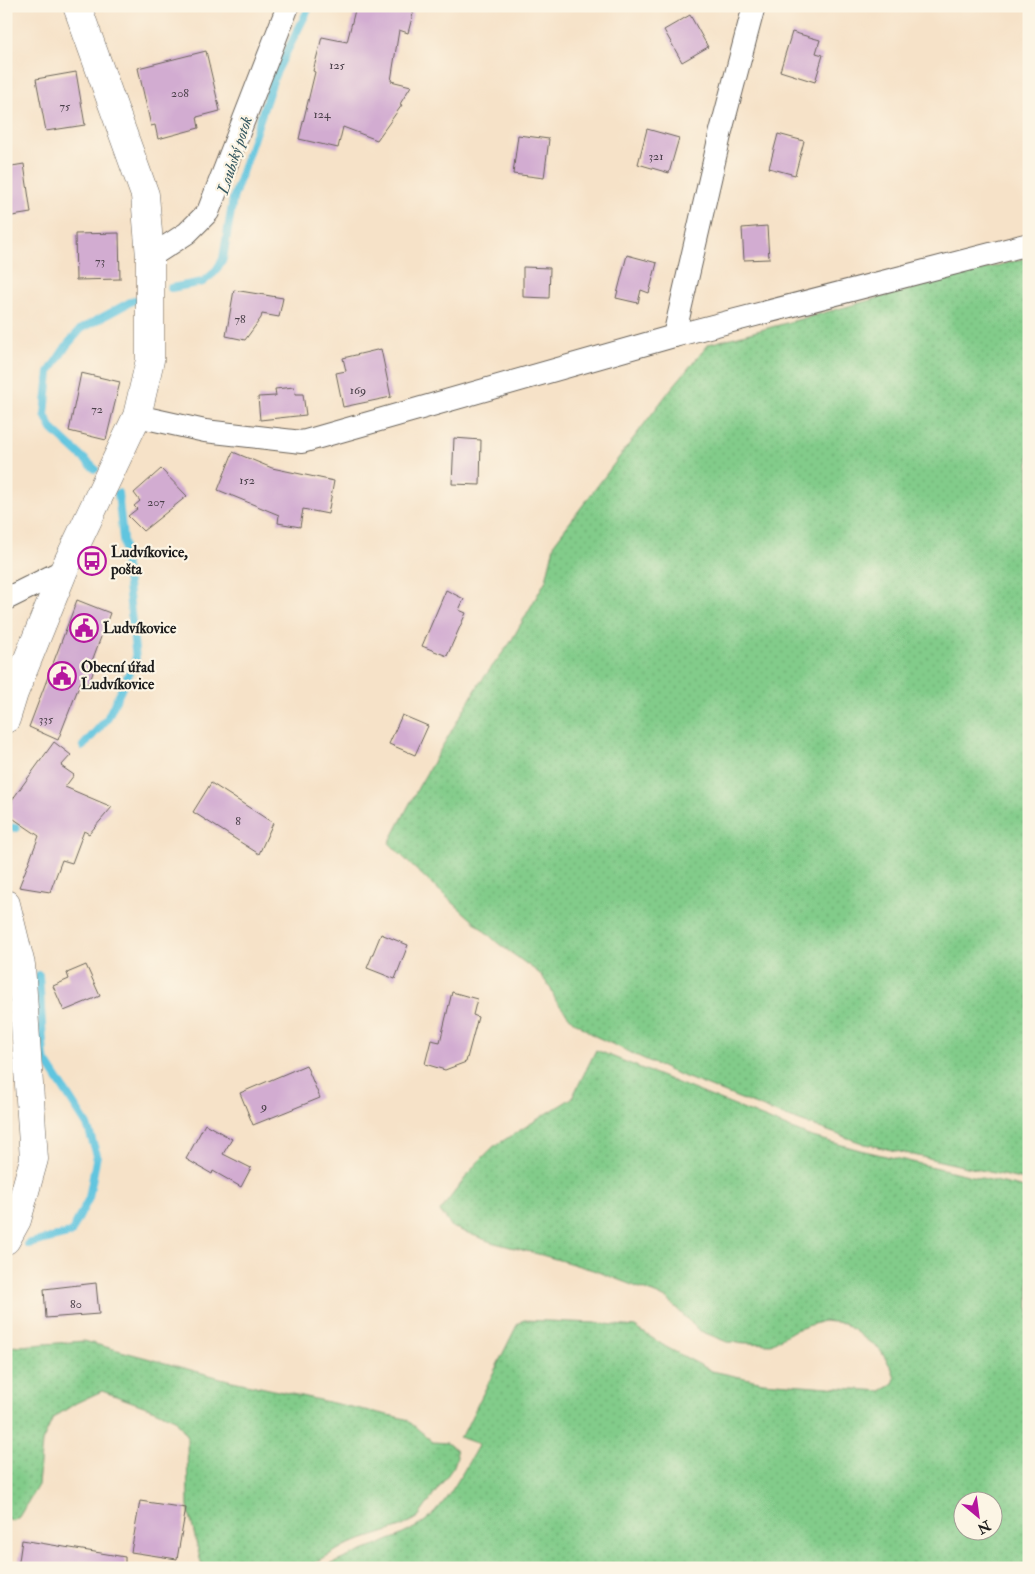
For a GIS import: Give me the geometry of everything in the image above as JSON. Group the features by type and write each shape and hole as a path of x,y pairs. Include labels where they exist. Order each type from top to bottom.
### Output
{"street":[{"path":"6,719 14,693 64,570 137,416 150,360 150,257 145,195 77,6"},
{"path":"150,257 187,233 208,212 288,6"},
{"path":"674,336 721,131 754,6"},
{"path":"137,416 205,431 302,442 674,336 1029,244"},
{"path":"6,599 64,570"},
{"path":"6,904 21,966 34,1159 17,1220 6,1240"}],"green space":[{"path":"1029,257 1029,1181 865,1144 774,1112 670,1071 595,1036 573,1021 556,1001 550,987 539,973 499,944 389,843 419,786 479,684 510,643 546,580 555,542 670,390 709,344"},
{"path":"596,1050 809,1136 860,1150 1029,1189 1029,1568 324,1568 416,1527 426,1520 444,1501 479,1444 459,1437 464,1432 517,1325 524,1320 635,1327 666,1347 712,1371 763,1382 881,1391 892,1385 895,1379 892,1369 880,1350 844,1323 823,1321 795,1330 771,1344 727,1342 698,1330 668,1300 658,1295 593,1270 491,1242 452,1227 440,1211 476,1164 493,1147 572,1098"},
{"path":"84,1341 228,1380 406,1419 433,1442 447,1443 456,1450 457,1457 454,1466 418,1517 401,1527 346,1545 306,1568 203,1568 188,1507 187,1435 175,1419 102,1391 76,1403 53,1418 42,1442 38,1485 19,1517 13,1521 6,1518 6,1347"}],"building":[{"path":"356,6 415,6 408,33 399,30 391,81 411,86 400,104 402,105 377,140 343,127 338,148 299,139 322,37 347,42"},
{"path":"690,15 708,47 682,62 664,30"},
{"path":"792,32 820,40 816,53 823,55 815,82 780,71"},
{"path":"206,51 220,111 197,117 199,128 158,139 155,125 151,126 138,68"},
{"path":"76,72 85,125 46,131 36,79"},
{"path":"647,129 679,138 669,173 638,164"},
{"path":"778,134 804,141 795,175 769,168"},
{"path":"518,135 549,139 544,178 513,174"},
{"path":"24,164 31,213 6,217 6,167"},
{"path":"767,226 769,259 744,260 742,228"},
{"path":"119,233 120,279 76,280 75,234"},
{"path":"627,255 657,263 649,293 641,290 638,303 616,298"},
{"path":"523,267 550,268 549,298 523,297"},
{"path":"234,290 283,298 279,317 262,314 245,340 226,336"},
{"path":"381,349 391,397 343,407 336,373 346,371 343,358"},
{"path":"81,373 120,382 106,440 69,431"},
{"path":"294,387 295,394 303,394 306,415 260,420 258,397 276,396 275,389"},
{"path":"454,438 481,440 480,485 452,484"},
{"path":"233,452 272,468 334,481 328,514 303,509 300,527 278,523 279,515 218,490"},
{"path":"161,469 187,496 143,531 128,516 137,509 134,506 140,501 134,493"},
{"path":"446,590 464,599 459,610 466,613 447,656 422,646"},
{"path":"77,600 110,613 92,661 96,664 89,684 81,681 58,740 29,727"},
{"path":"402,715 428,726 415,755 389,744"},
{"path":"54,742 71,755 61,766 74,775 65,787 112,807 89,834 84,831 72,863 62,860 50,892 19,887 39,836 11,817 12,800"},
{"path":"211,783 273,823 259,854 193,812"},
{"path":"381,934 408,945 395,979 367,968"},
{"path":"86,965 100,996 64,1011 53,986 69,979 67,973"},
{"path":"452,992 477,999 473,1015 478,1017 466,1062 445,1070 425,1064 431,1040 440,1042"},
{"path":"306,1065 320,1098 253,1125 240,1093"},
{"path":"205,1124 232,1139 223,1154 251,1168 241,1187 213,1171 212,1174 186,1159"},
{"path":"96,1283 99,1314 46,1318 44,1289"},
{"path":"140,1501 186,1508 177,1559 131,1552"},
{"path":"22,1540 125,1557 125,1568 18,1568"}],"waterway":[{"name":"Loubský potok","path":"171,288 203,282 215,272 223,259 233,199 275,75 310,6"},
{"name":"Loubský potok","path":"95,469 52,429 45,415 49,372 67,345 81,329 134,300"},
{"name":"Loubský potok","path":"83,746 107,719 136,659 118,493"},
{"name":"Loubský potok","path":"6,827 16,828"},
{"path":"28,1244 71,1233 89,1198 97,1155 87,1125 44,1058 39,975"}],"place":[{"name":"Ludvíkovice, pošta","path":"92,561"},
{"name":"Ludvíkovice","path":"84,628"},
{"name":"Obecní úřad Ludvíkovice","path":"62,676"}]}
